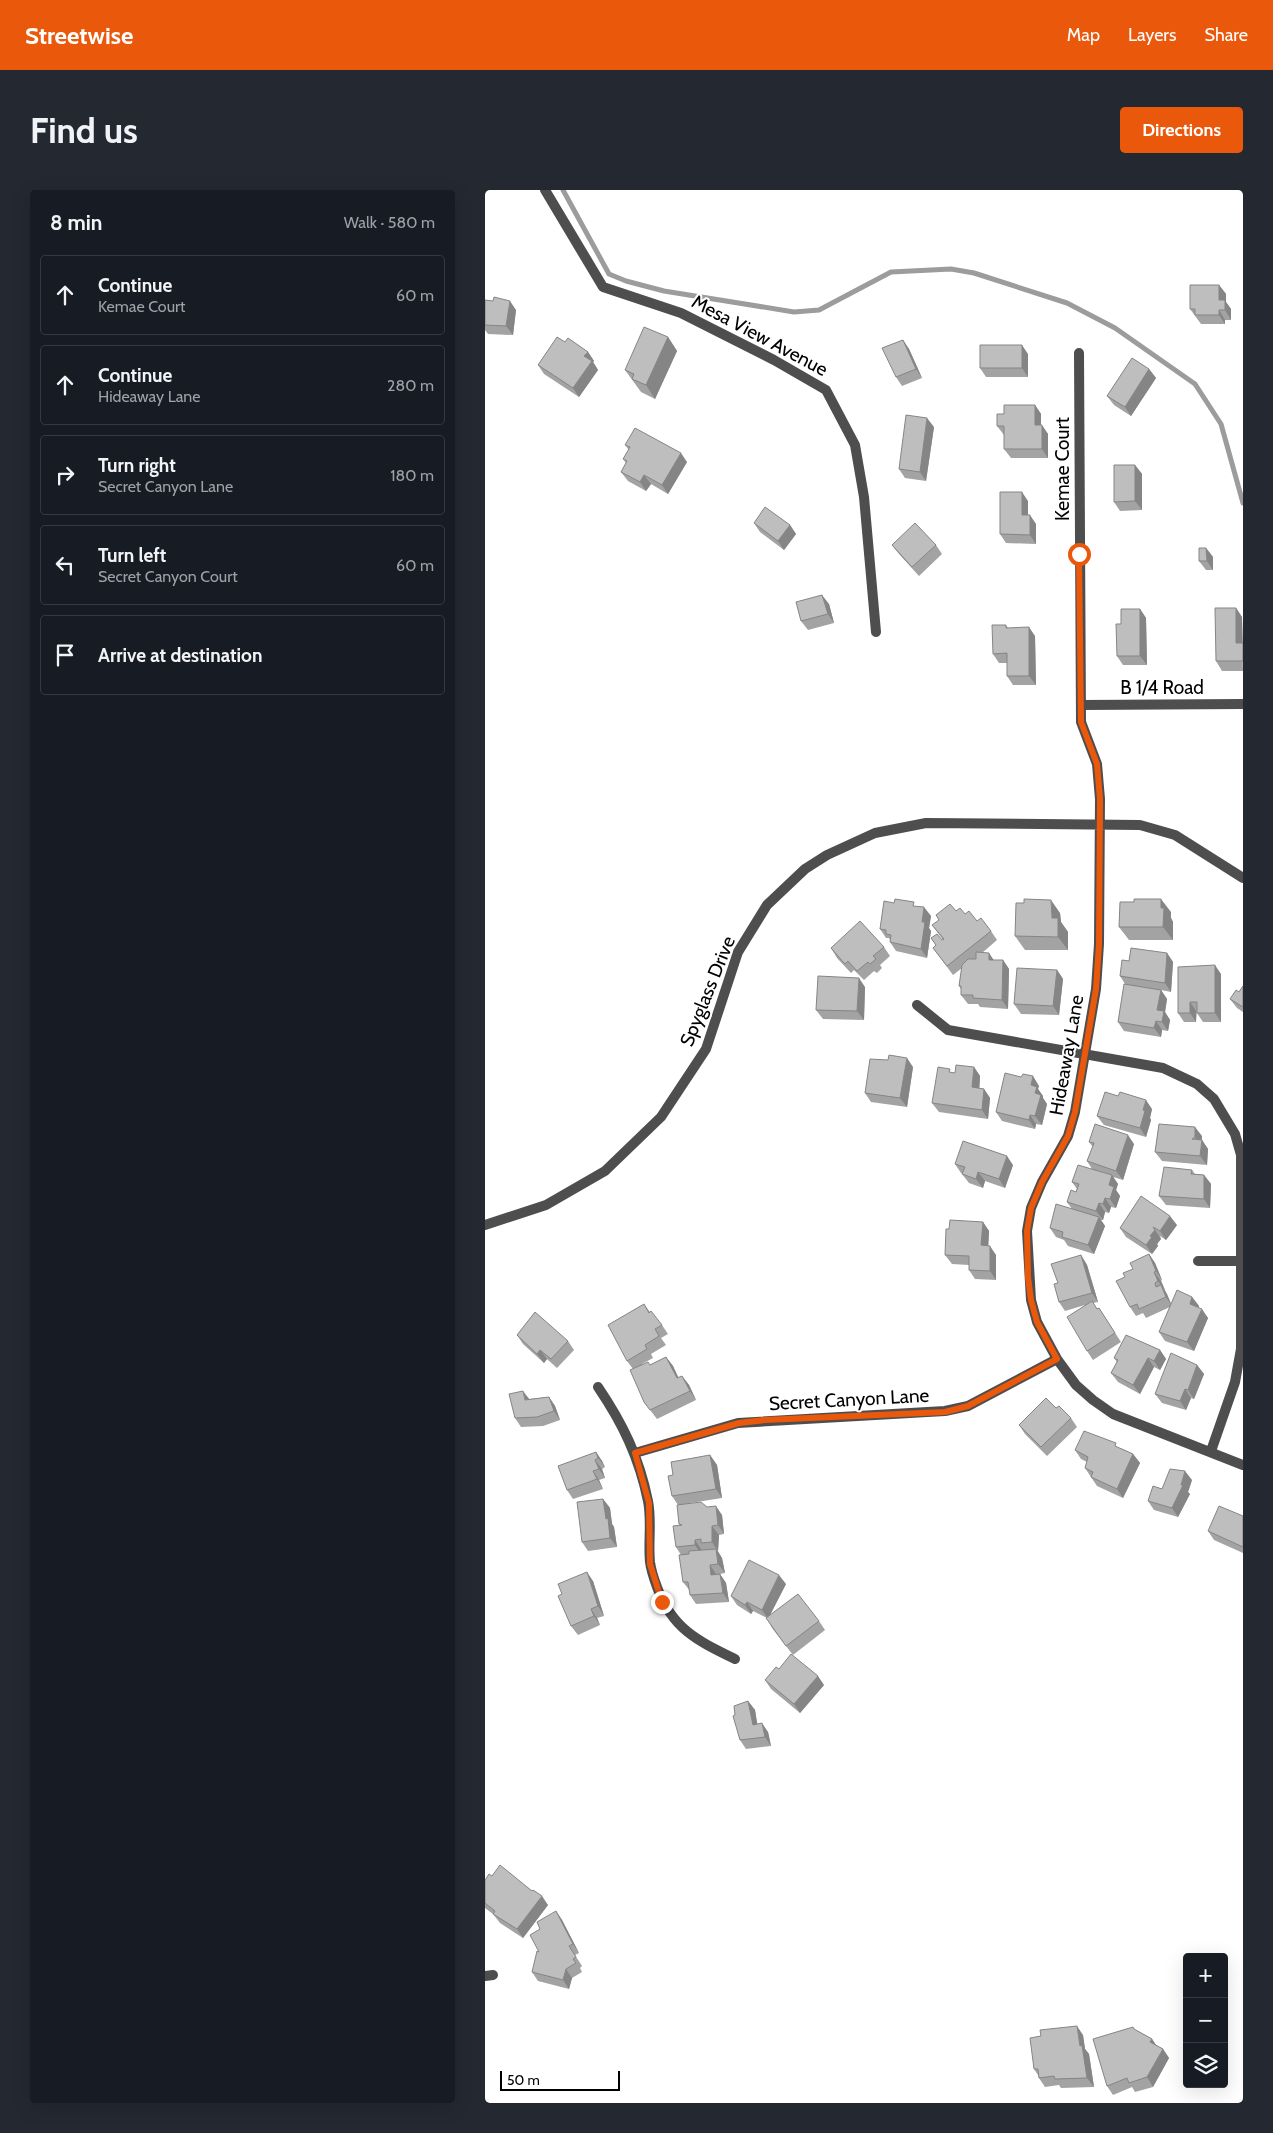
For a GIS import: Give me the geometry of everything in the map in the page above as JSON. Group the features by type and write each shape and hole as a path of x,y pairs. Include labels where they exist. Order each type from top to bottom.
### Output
{"street":[{"name":"Mesa View Avenue","path":"545,190 603,288 681,313 774,360 826,390 855,445 864,497 876,632"},
{"name":"Kemae Court","path":"1079,353 1081,705"},
{"name":"B 1/4 Road","path":"1081,705 1243,704"},
{"name":"Hideaway Lane","path":"1081,705 1081,722 1097,764 1100,824 1099,944 1096,989 1075,1112 1068,1136 1042,1182 1031,1208 1027,1231 1028,1277 1031,1300 1037,1322 1057,1359 1076,1385 1113,1414 1243,1465"},
{"name":"Spyglass Drive","path":"485,1225 546,1205 605,1171 661,1117 706,1049 738,952 767,906 805,870 827,855 875,834 926,823 1140,825 1175,835 1243,878"},
{"path":"917,1005 947,1030 1163,1068 1197,1084 1215,1099 1235,1134 1241,1155 1241,1348 1235,1382 1211,1452"},
{"path":"1198,1261 1241,1261"},
{"name":"Secret Canyon Lane","path":"635,1453 739,1423 765,1420 945,1412 968,1406 1057,1359"},
{"path":"598,1387 622,1423 635,1453 649,1503 650,1564 662,1602 675,1622 696,1640 735,1659"}],"building":[{"path":"1190,285 1219,285 1219,300 1225,300 1225,310 1219,310 1219,315 1195,315 1195,309 1190,309"},
{"path":"494,297 510,301 506,326 485,325 485,300 493,301"},
{"path":"644,327 668,337 646,385 632,379 634,374 625,370"},
{"path":"557,337 565,342 568,338 588,352 584,356 592,361 573,388 538,365"},
{"path":"903,340 916,369 896,377 882,348"},
{"path":"980,345 1022,345 1022,368 980,368"},
{"path":"1132,358 1149,369 1125,407 1107,396"},
{"path":"1004,405 1035,405 1035,425 1042,425 1042,449 1004,449 1004,426 997,426 997,414 1004,414"},
{"path":"906,415 927,418 920,472 899,469"},
{"path":"635,428 681,453 662,485 644,475 640,482 621,472 627,461 623,459 630,447 625,445"},
{"path":"1114,465 1135,465 1135,501 1114,502"},
{"path":"1000,492 1022,492 1022,515 1030,515 1030,535 1000,534"},
{"path":"765,507 790,525 778,541 754,523"},
{"path":"915,523 936,545 912,567 892,545"},
{"path":"1199,548 1206,548 1207,561 1199,561"},
{"path":"822,595 828,614 801,621 796,602"},
{"path":"1215,608 1236,608 1236,643 1243,643 1243,661 1216,661"},
{"path":"1121,609 1140,609 1140,656 1117,656 1116,624 1121,624"},
{"path":"992,625 1006,625 1006,628 1029,627 1029,676 1007,676 1007,653 993,654"},
{"path":"895,899 914,902 913,906 924,907 922,922 925,922 921,949 890,942 891,935 886,934 886,930 880,929 884,901 894,903"},
{"path":"1024,899 1051,900 1052,918 1058,918 1058,937 1015,936 1016,903 1024,903"},
{"path":"1134,899 1161,899 1161,908 1164,908 1163,927 1119,927 1120,902 1134,902"},
{"path":"950,904 956,911 960,908 965,914 969,911 977,921 981,918 991,931 947,966 933,948 936,945 931,938 937,934 942,940 944,939 932,925 939,920 936,915"},
{"path":"860,921 884,947 873,956 876,959 870,964 868,962 857,971 848,961 845,964 831,948"},
{"path":"1131,948 1167,953 1165,983 1120,976 1122,960 1129,961"},
{"path":"976,952 989,953 989,960 1003,960 1002,1000 973,998 973,995 961,995 961,986 959,986 962,965 968,959 976,959"},
{"path":"1215,965 1215,1013 1197,1013 1197,1002 1190,1002 1190,1013 1178,1013 1178,967"},
{"path":"1017,968 1057,970 1053,1006 1014,1004"},
{"path":"818,976 859,978 857,1011 816,1010"},
{"path":"1124,984 1161,990 1157,1010 1164,1011 1162,1022 1156,1021 1154,1028 1118,1022"},
{"path":"1243,986 1243,1007 1230,999 1236,990 1239,992"},
{"path":"889,1055 907,1058 900,1098 865,1093 870,1059 888,1060"},
{"path":"956,1065 974,1067 972,1087 984,1089 982,1110 932,1103 938,1067 950,1069 949,1072 955,1073"},
{"path":"1005,1073 1021,1077 1023,1074 1033,1076 1031,1085 1037,1087 1035,1093 1041,1095 1035,1116 1030,1115 1029,1120 996,1112"},
{"path":"1105,1092 1118,1096 1120,1092 1146,1100 1140,1128 1097,1116"},
{"path":"1095,1124 1128,1135 1116,1171 1087,1161 1094,1143 1089,1142"},
{"path":"1159,1124 1195,1127 1195,1137 1192,1139 1202,1140 1200,1156 1155,1152"},
{"path":"963,1141 1007,1156 999,1179 978,1172 976,1179 962,1174 965,1167 955,1164"},
{"path":"1078,1165 1112,1175 1109,1185 1114,1187 1110,1199 1105,1198 1103,1204 1099,1203 1096,1211 1067,1202 1071,1190 1076,1192 1079,1184 1072,1182"},
{"path":"1164,1167 1192,1170 1191,1174 1204,1175 1204,1199 1159,1196"},
{"path":"1141,1196 1170,1216 1160,1231 1153,1227 1155,1230 1146,1245 1120,1228"},
{"path":"1056,1204 1099,1217 1088,1245 1062,1237 1063,1232 1050,1228"},
{"path":"950,1220 983,1222 981,1245 990,1246 990,1271 969,1270 969,1256 945,1255 946,1229 949,1229"},
{"path":"1149,1254 1156,1271 1154,1272 1158,1281 1155,1283 1156,1287 1161,1285 1166,1297 1139,1309 1137,1304 1130,1307 1116,1281 1125,1277 1123,1273 1133,1269 1130,1263"},
{"path":"1081,1255 1092,1293 1059,1302 1054,1284 1058,1283 1051,1264"},
{"path":"1177,1290 1192,1297 1190,1304 1202,1309 1187,1342 1159,1332"},
{"path":"1092,1301 1097,1309 1099,1308 1115,1333 1087,1351 1067,1317"},
{"path":"644,1304 649,1313 651,1311 662,1325 655,1329 659,1336 645,1345 647,1349 627,1361 608,1325"},
{"path":"535,1312 568,1341 551,1359 540,1350 537,1354 517,1335"},
{"path":"1126,1335 1160,1350 1154,1361 1148,1358 1133,1385 1111,1373 1118,1360 1114,1358"},
{"path":"1171,1353 1197,1365 1188,1390 1185,1389 1180,1401 1155,1394"},
{"path":"666,1357 677,1378 682,1376 690,1391 650,1410 644,1402 630,1370 648,1362 650,1365"},
{"path":"523,1391 525,1400 549,1397 554,1411 537,1417 515,1418 509,1394"},
{"path":"1046,1398 1056,1408 1059,1406 1071,1418 1041,1447 1019,1425"},
{"path":"1084,1431 1116,1443 1115,1446 1133,1454 1117,1489 1091,1477 1093,1472 1085,1468 1088,1457 1075,1450"},
{"path":"596,1452 598,1458 595,1460 599,1469 593,1471 597,1479 567,1490 558,1466"},
{"path":"710,1455 716,1489 672,1496 668,1476 673,1475 671,1462"},
{"path":"1170,1469 1185,1471 1181,1485 1183,1485 1172,1508 1148,1501 1153,1486 1162,1489"},
{"path":"603,1499 606,1519 608,1518 610,1538 582,1542 577,1502"},
{"path":"701,1502 707,1507 716,1506 718,1525 712,1526 712,1542 701,1543 701,1539 695,1540 695,1545 676,1547 673,1526 682,1525 679,1524 677,1505"},
{"path":"1219,1506 1243,1516 1243,1547 1208,1531"},
{"path":"716,1549 718,1564 710,1565 711,1575 720,1574 723,1593 690,1595 688,1582 683,1582 679,1555 689,1554 689,1551"},
{"path":"749,1560 779,1575 762,1610 747,1602 745,1605 731,1596"},
{"path":"587,1572 598,1606 591,1609 594,1616 571,1626 558,1596 562,1594 558,1584"},
{"path":"798,1594 819,1621 786,1646 766,1618"},
{"path":"791,1654 818,1676 794,1704 765,1680 776,1667 779,1669"},
{"path":"748,1701 753,1725 762,1723 765,1737 740,1740 733,1716 735,1715 734,1706"},
{"path":"500,1865 532,1891 542,1896 517,1929 493,1914 495,1911 485,1903 485,1880 489,1874 492,1876"},
{"path":"556,1911 573,1944 569,1946 576,1957 573,1959 576,1963 566,1969 563,1980 532,1972 537,1951 539,1952 530,1935 540,1929 537,1922"},
{"path":"1077,2026 1087,2078 1055,2079 1054,2076 1039,2078 1038,2069 1034,2069 1030,2038 1041,2036 1040,2030"},
{"path":"1133,2027 1152,2039 1150,2042 1163,2049 1147,2077 1129,2083 1127,2078 1107,2086 1093,2039"}],"waterway":[{"path":"563,190 609,274 626,281 664,291 794,312 819,310 891,272 951,269 974,273 1067,303 1115,328 1195,384 1221,424 1243,503"}],"route":[{"path":"662,1602 650,1564 649,1503 635,1453 739,1423 765,1420 945,1412 968,1406 1057,1359 1037,1322 1031,1300 1028,1277 1027,1231 1031,1208 1042,1182 1068,1136 1075,1112 1096,989 1099,944 1100,799 1097,764 1081,722 1079,554"}]}
